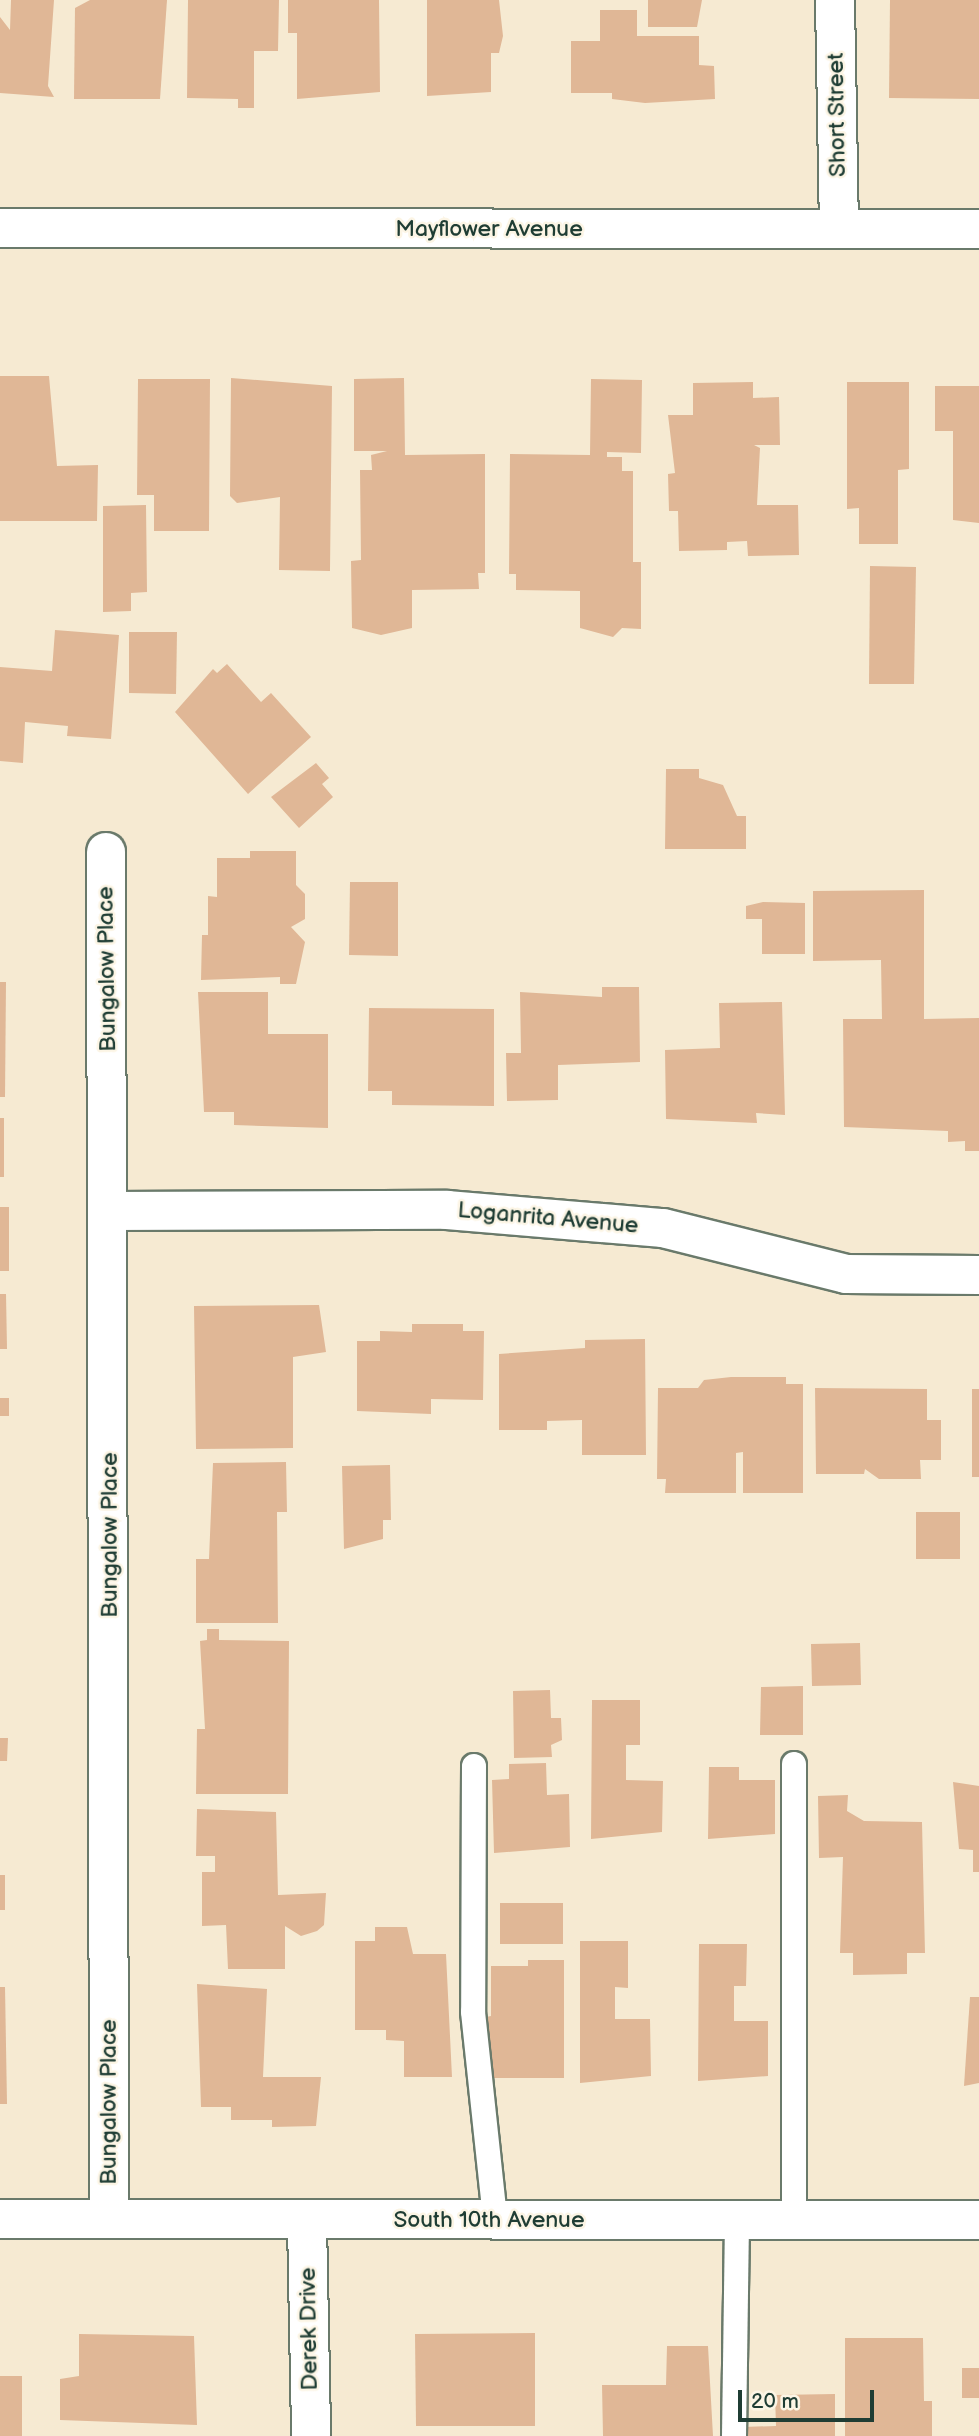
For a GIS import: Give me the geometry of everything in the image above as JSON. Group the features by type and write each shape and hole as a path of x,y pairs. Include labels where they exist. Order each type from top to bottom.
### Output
{"street":[{"name":"Short Street","path":"835,0 839,229"},
{"name":"Mayflower Avenue","path":"0,228 979,229"},
{"name":"Bungalow Place","path":"106,852 111,1211 109,2219"},
{"name":"Loganrita Avenue","path":"111,1211 447,1210 663,1228 846,1274 979,1275"},
{"name":"South 10th Avenue","path":"0,2219 307,2222 495,2219 979,2220"},
{"name":"Derek Drive","path":"307,2222 311,2436"}],"lane":[{"path":"794,1764 794,2220"},
{"path":"474,1766 473,2012 495,2219"},
{"path":"734,2436 737,2220"}],"building":[{"path":"11,0 54,0 48,86 54,97 0,93 0,17 10,30"},
{"path":"90,0 167,0 160,99 74,99 75,8"},
{"path":"188,0 279,0 278,51 254,51 254,108 238,108 238,99 187,98"},
{"path":"288,0 379,0 380,92 297,99 297,33 288,33"},
{"path":"427,0 499,0 503,36 499,53 491,53 491,92 427,96"},
{"path":"648,0 702,0 697,27 648,27"},
{"path":"890,0 979,0 979,99 889,98"},
{"path":"600,10 637,10 637,36 699,36 699,65 714,66 715,99 645,103 612,99 612,93 571,93 571,41 600,41"},
{"path":"0,376 49,376 57,466 98,465 97,521 0,521"},
{"path":"231,378 332,386 330,571 279,570 280,497 237,503 230,496"},
{"path":"404,378 405,455 485,454 485,573 478,573 479,589 412,590 412,628 381,635 352,628 351,561 361,560 360,470 372,470 371,455 387,451 354,451 354,379"},
{"path":"138,379 210,379 209,531 154,531 154,495 137,495"},
{"path":"591,379 642,380 641,453 607,452 607,457 622,457 622,471 633,471 633,562 641,562 641,629 622,628 613,637 580,628 580,591 516,590 516,574 509,574 510,454 590,455"},
{"path":"753,382 753,398 779,397 780,445 754,445 760,448 757,505 798,505 799,555 748,556 747,541 727,542 727,550 679,551 678,511 669,511 668,474 675,473 668,415 693,415 693,383"},
{"path":"847,382 909,382 909,469 898,470 898,544 859,544 859,508 847,509"},
{"path":"935,386 979,386 979,523 953,520 953,431 935,431"},
{"path":"146,505 147,592 131,593 131,611 103,612 103,506"},
{"path":"870,566 916,567 914,684 869,684"},
{"path":"55,630 119,635 111,739 67,736 68,726 25,722 23,763 0,761 0,667 52,671"},
{"path":"129,632 177,632 176,694 129,693"},
{"path":"227,664 261,702 271,693 311,737 248,794 175,712 213,669 217,673"},
{"path":"316,763 329,778 322,784 333,797 299,828 271,797"},
{"path":"666,769 699,769 699,778 723,785 737,816 746,816 746,849 665,849"},
{"path":"250,851 296,851 296,885 305,894 305,919 291,927 305,942 296,984 280,984 280,977 201,980 202,935 208,935 208,896 217,897 217,858 250,858"},
{"path":"350,882 398,882 398,956 349,955"},
{"path":"924,890 924,1019 979,1018 979,1151 965,1151 965,1141 948,1142 948,1131 844,1127 843,1019 882,1019 881,960 813,961 813,891"},
{"path":"763,902 805,903 805,954 762,954 762,919 746,919 746,906"},
{"path":"0,982 6,982 5,1097 0,1097"},
{"path":"602,987 639,987 640,1062 558,1065 558,1100 507,1101 506,1053 521,1053 520,992 602,997"},
{"path":"198,992 268,992 268,1034 328,1034 328,1128 234,1125 234,1112 204,1112"},
{"path":"782,1002 785,1115 756,1113 757,1123 666,1119 665,1050 720,1048 719,1003"},
{"path":"369,1008 494,1009 494,1106 392,1105 392,1091 368,1091"},
{"path":"0,1118 4,1118 4,1177 0,1177"},
{"path":"0,1207 9,1207 9,1271 0,1271"},
{"path":"0,1294 6,1294 7,1349 0,1349"},
{"path":"319,1305 326,1352 293,1357 293,1448 196,1449 194,1306"},
{"path":"412,1324 463,1324 463,1331 484,1331 483,1400 431,1399 431,1414 357,1411 357,1341 380,1341 380,1331 412,1332"},
{"path":"645,1339 646,1455 582,1455 582,1420 547,1421 547,1430 499,1430 499,1354 585,1348 585,1340"},
{"path":"786,1377 786,1384 803,1384 803,1493 743,1493 743,1452 736,1453 736,1493 665,1493 666,1479 657,1479 658,1388 698,1388 704,1380"},
{"path":"815,1388 927,1389 927,1420 941,1420 941,1460 920,1460 921,1479 879,1479 865,1469 864,1474 816,1474"},
{"path":"972,1389 979,1389 979,1477 972,1477"},
{"path":"0,1398 9,1398 9,1416 0,1416"},
{"path":"286,1462 287,1512 277,1512 278,1623 196,1623 196,1559 209,1559 213,1463"},
{"path":"390,1465 391,1520 383,1520 383,1539 344,1549 342,1466"},
{"path":"916,1512 960,1512 960,1559 916,1559"},
{"path":"207,1629 219,1629 219,1640 289,1641 288,1794 196,1794 197,1729 205,1729 200,1641 207,1640"},
{"path":"860,1643 861,1685 812,1686 811,1644"},
{"path":"803,1686 803,1735 760,1735 761,1687"},
{"path":"550,1690 551,1718 561,1718 562,1740 551,1745 552,1757 514,1758 513,1691"},
{"path":"592,1700 640,1700 640,1745 626,1745 626,1780 663,1781 662,1832 591,1839"},
{"path":"0,1738 8,1738 7,1761 0,1761"},
{"path":"546,1763 547,1795 569,1794 570,1847 494,1853 492,1780 509,1779 509,1764"},
{"path":"709,1767 739,1767 739,1780 775,1780 775,1834 708,1839"},
{"path":"953,1782 979,1786 979,1872 973,1872 973,1850 959,1849"},
{"path":"848,1795 847,1811 864,1821 922,1822 925,1953 907,1953 907,1974 853,1975 853,1953 840,1953 843,1857 819,1858 818,1796"},
{"path":"197,1809 276,1812 278,1895 326,1893 324,1925 317,1931 301,1936 285,1926 285,1969 228,1969 226,1925 202,1926 202,1872 215,1872 215,1856 196,1856"},
{"path":"0,1875 5,1875 5,1910 0,1910"},
{"path":"500,1903 563,1903 563,1944 500,1944"},
{"path":"375,1927 407,1927 413,1954 446,1954 452,2077 404,2077 404,2041 386,2040 386,2030 355,2030 355,1941 375,1941"},
{"path":"580,1941 628,1941 628,1988 615,1987 615,2019 650,2019 651,2076 580,2083"},
{"path":"699,1944 747,1944 746,1986 734,1986 734,2021 768,2021 768,2076 698,2081"},
{"path":"528,1960 564,1960 564,2078 491,2078 486,2017 491,2016 491,1966 528,1966"},
{"path":"197,1984 267,1989 263,2077 321,2077 316,2126 272,2127 272,2120 231,2120 231,2107 201,2107"},
{"path":"0,1987 5,1987 7,2104 0,2104"},
{"path":"970,1997 979,1997 979,2083 964,2086"},
{"path":"535,2333 535,2426 416,2426 415,2334"},
{"path":"79,2334 194,2336 197,2425 60,2420 60,2379 79,2376"},
{"path":"845,2338 923,2338 924,2401 932,2401 932,2436 845,2436"},
{"path":"667,2346 708,2346 713,2436 603,2436 602,2385 666,2385"},
{"path":"962,2368 979,2368 979,2398 962,2398"},
{"path":"0,2376 22,2376 22,2436 0,2436"},
{"path":"835,2394 835,2436 742,2436 742,2427 776,2426 775,2395"}]}
